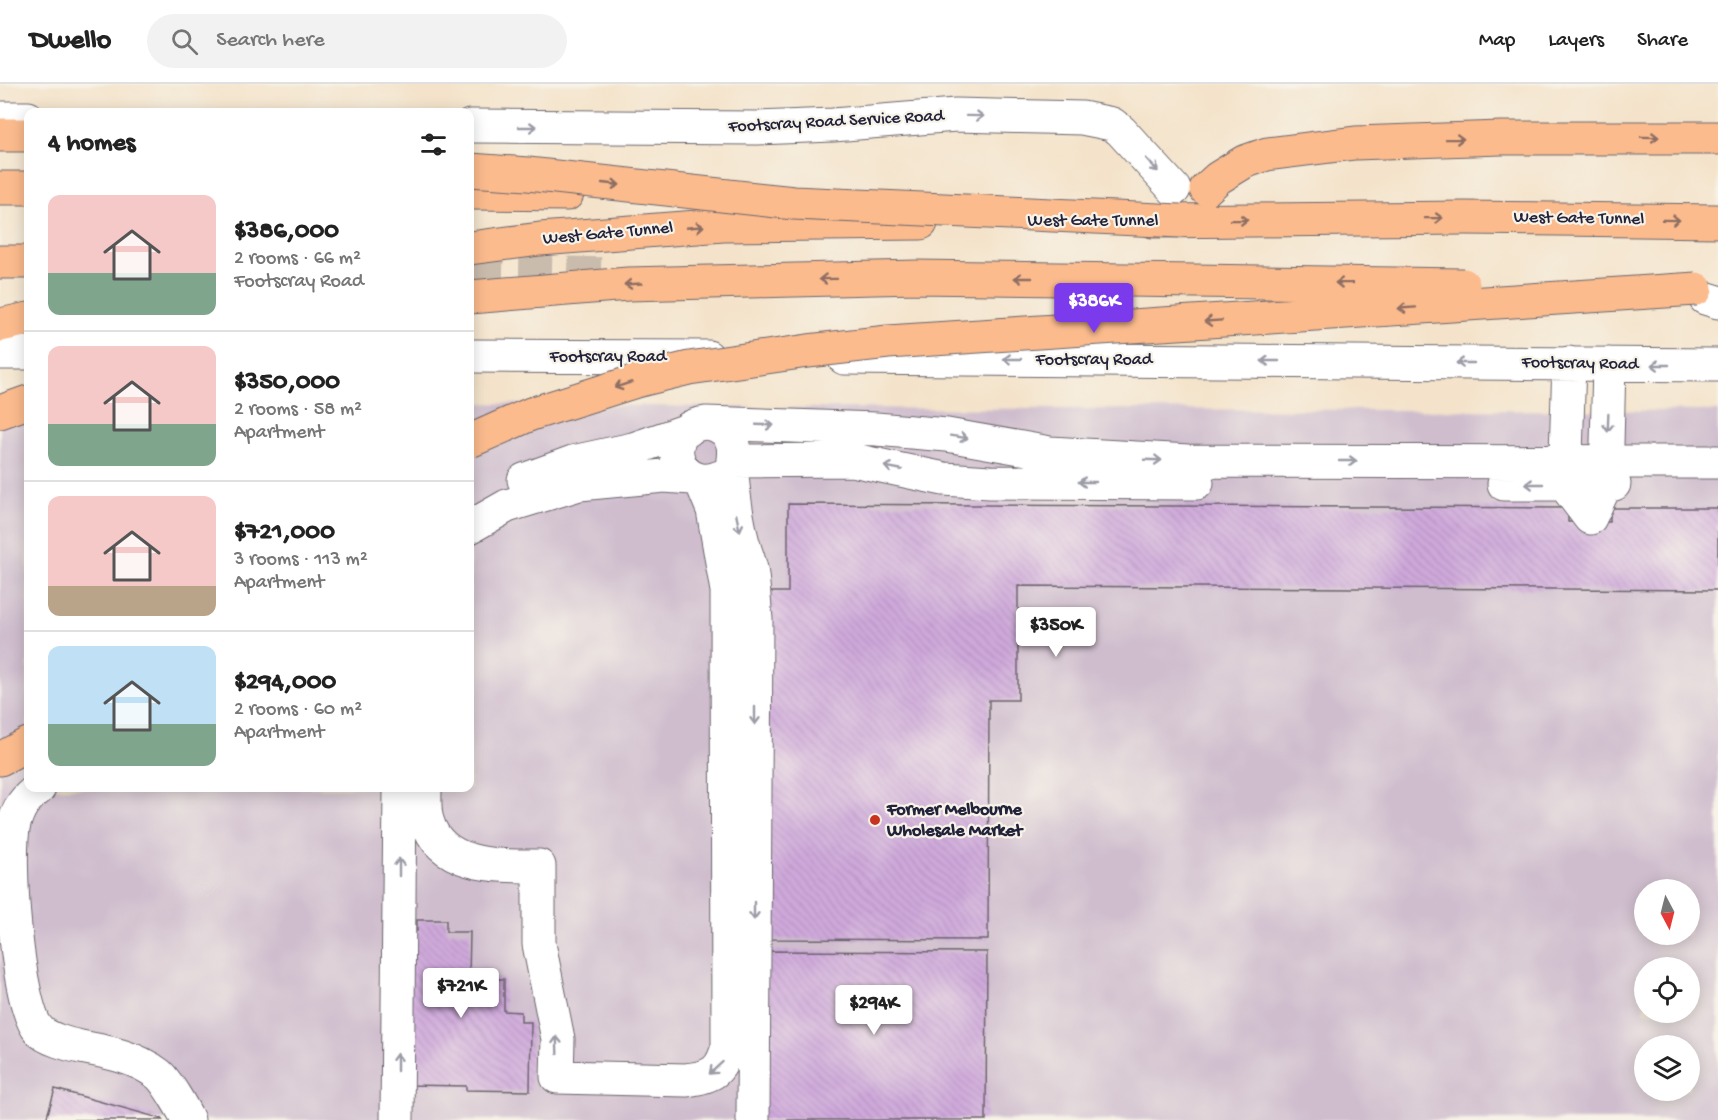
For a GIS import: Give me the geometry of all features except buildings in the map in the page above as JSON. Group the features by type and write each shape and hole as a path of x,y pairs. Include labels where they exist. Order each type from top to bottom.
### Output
{"main road":[{"path":"0,135 24,135"},
{"path":"1206,189 1218,178 1244,162 1267,154 1355,142 1512,138 1718,138"},
{"path":"474,185 528,174 794,203 1180,221"},
{"path":"474,185 567,194"},
{"path":"0,188 24,188"},
{"name":"West Gate Tunnel","path":"474,247 540,239 723,225 1465,218 1718,221"},
{"path":"0,262 24,262"},
{"path":"474,297 628,284 916,277 1709,295"},
{"path":"474,439 531,414 636,381 689,368 808,351 888,342 1709,295"},
{"path":"0,324 24,320"},
{"path":"0,388 24,382"},
{"path":"0,412 24,403"},
{"path":"0,759 24,746"}],"street":[{"name":"Footscray Road Service Road","path":"474,126 757,128 956,116 1082,118 1112,124 1122,131 1174,189"},
{"path":"0,118 24,118"},
{"path":"0,352 24,353"},
{"name":"Footscray Road","path":"474,356 1718,365"},
{"path":"1569,363 1566,473 1590,518 1606,473 1609,364"},
{"path":"474,508 573,462 633,449 697,426 716,425 725,430 731,438 734,448 732,463 734,502 751,569 756,619 753,1120"},
{"path":"425,792 425,811 431,831 442,845 458,856 479,864 539,866 539,944 558,1039 557,1077 687,1080 703,1078 716,1071 724,1061 728,1046 727,591 713,510 697,479 680,465 677,446 681,437 697,426 876,429 947,435 1050,453 1125,458 1566,473"},
{"path":"732,463 853,460 945,479 990,482 1606,473 1718,462"},
{"path":"474,509 507,506 579,484 664,476 710,481 726,473 732,463"},
{"path":"1606,473 1718,484"},
{"path":"34,792 23,800 14,825 10,857 17,938 12,995 28,1008 39,1030 66,1044 120,1054 160,1075 188,1120"},
{"path":"397,1120 400,792"}],"shaded area":[{"path":"0,396 24,396 24,792 474,792 474,403 766,408 1718,411 1718,1120 0,1120"}],"tunnel":[{"path":"474,271 609,274"}],"place":[{"name":"Former Melbourne Wholesale Market","path":"875,820"}]}
